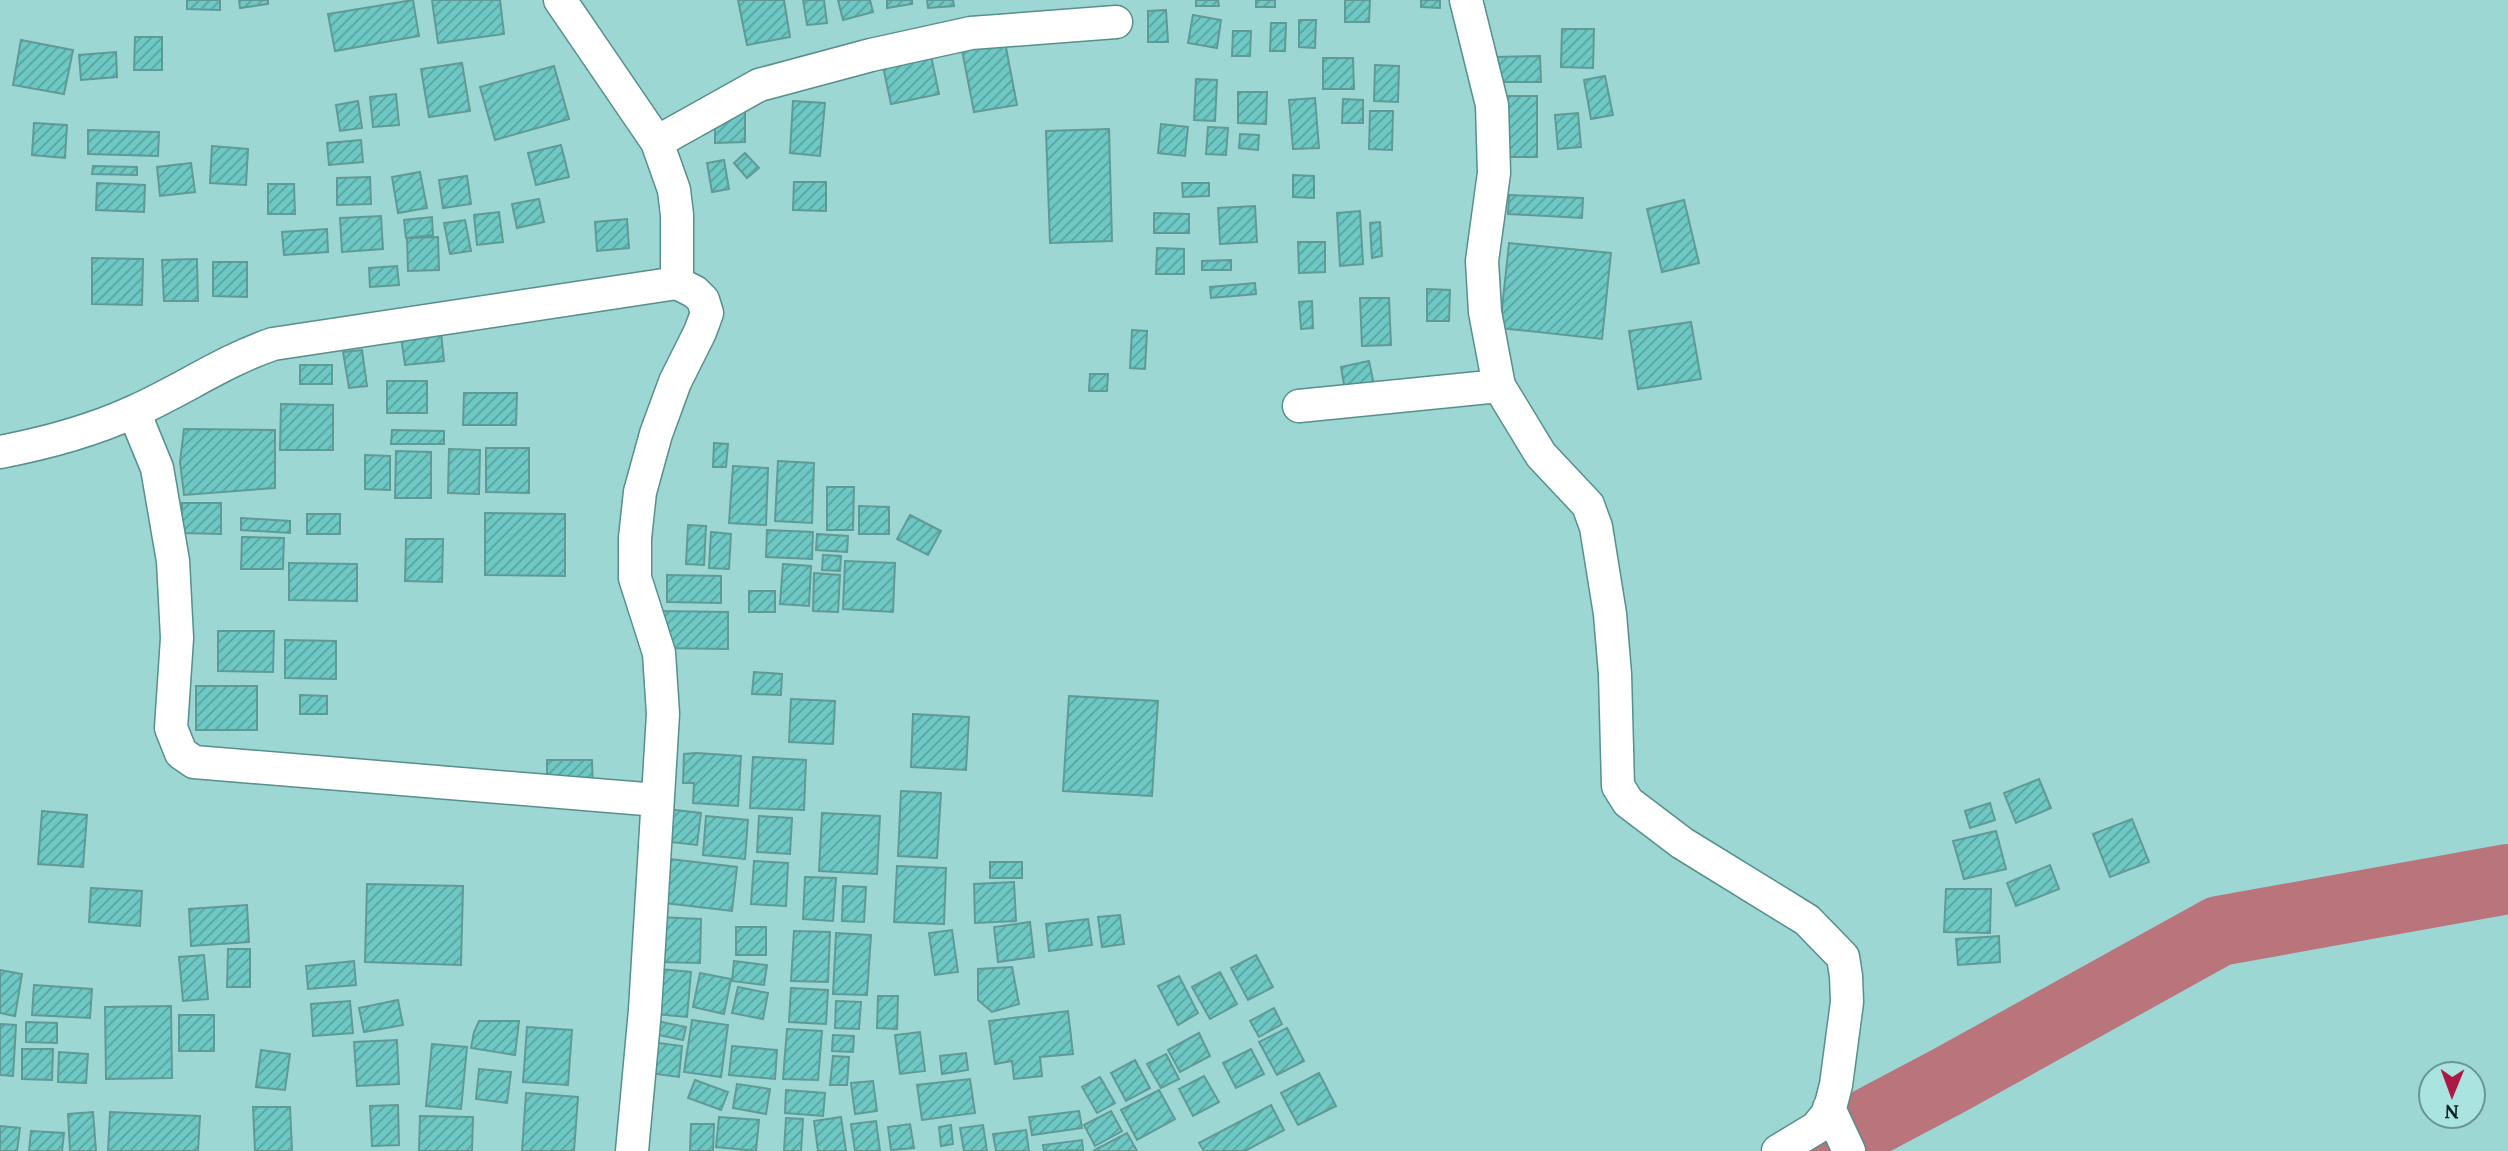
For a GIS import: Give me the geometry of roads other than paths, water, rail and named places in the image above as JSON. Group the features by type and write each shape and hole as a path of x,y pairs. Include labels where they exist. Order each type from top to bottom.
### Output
{"street":[{"path":"560,0 657,142 674,190 677,215 677,283"},
{"path":"1466,0 1492,105 1494,173 1482,261 1485,312 1499,386 1541,455 1588,505 1596,527 1610,614 1615,674 1618,786 1628,802 1682,843 1807,920 1843,957 1847,1002 1836,1085 1838,1128 1816,1128 1778,1151"},
{"path":"657,142 759,85 871,55 971,33 1116,22"},
{"path":"0,452 58,440 134,412 217,367 273,344 677,283 695,292 703,300 707,313 675,382 656,433 640,492 635,538 635,578 659,653 663,714 646,1010 632,1151"},
{"path":"1299,406 1499,386"},
{"path":"134,412 157,468 173,561 177,638 171,728 181,753 194,762 657,800"}],"waterway":[{"path":"1816,1151 2219,931 2508,879"}]}
